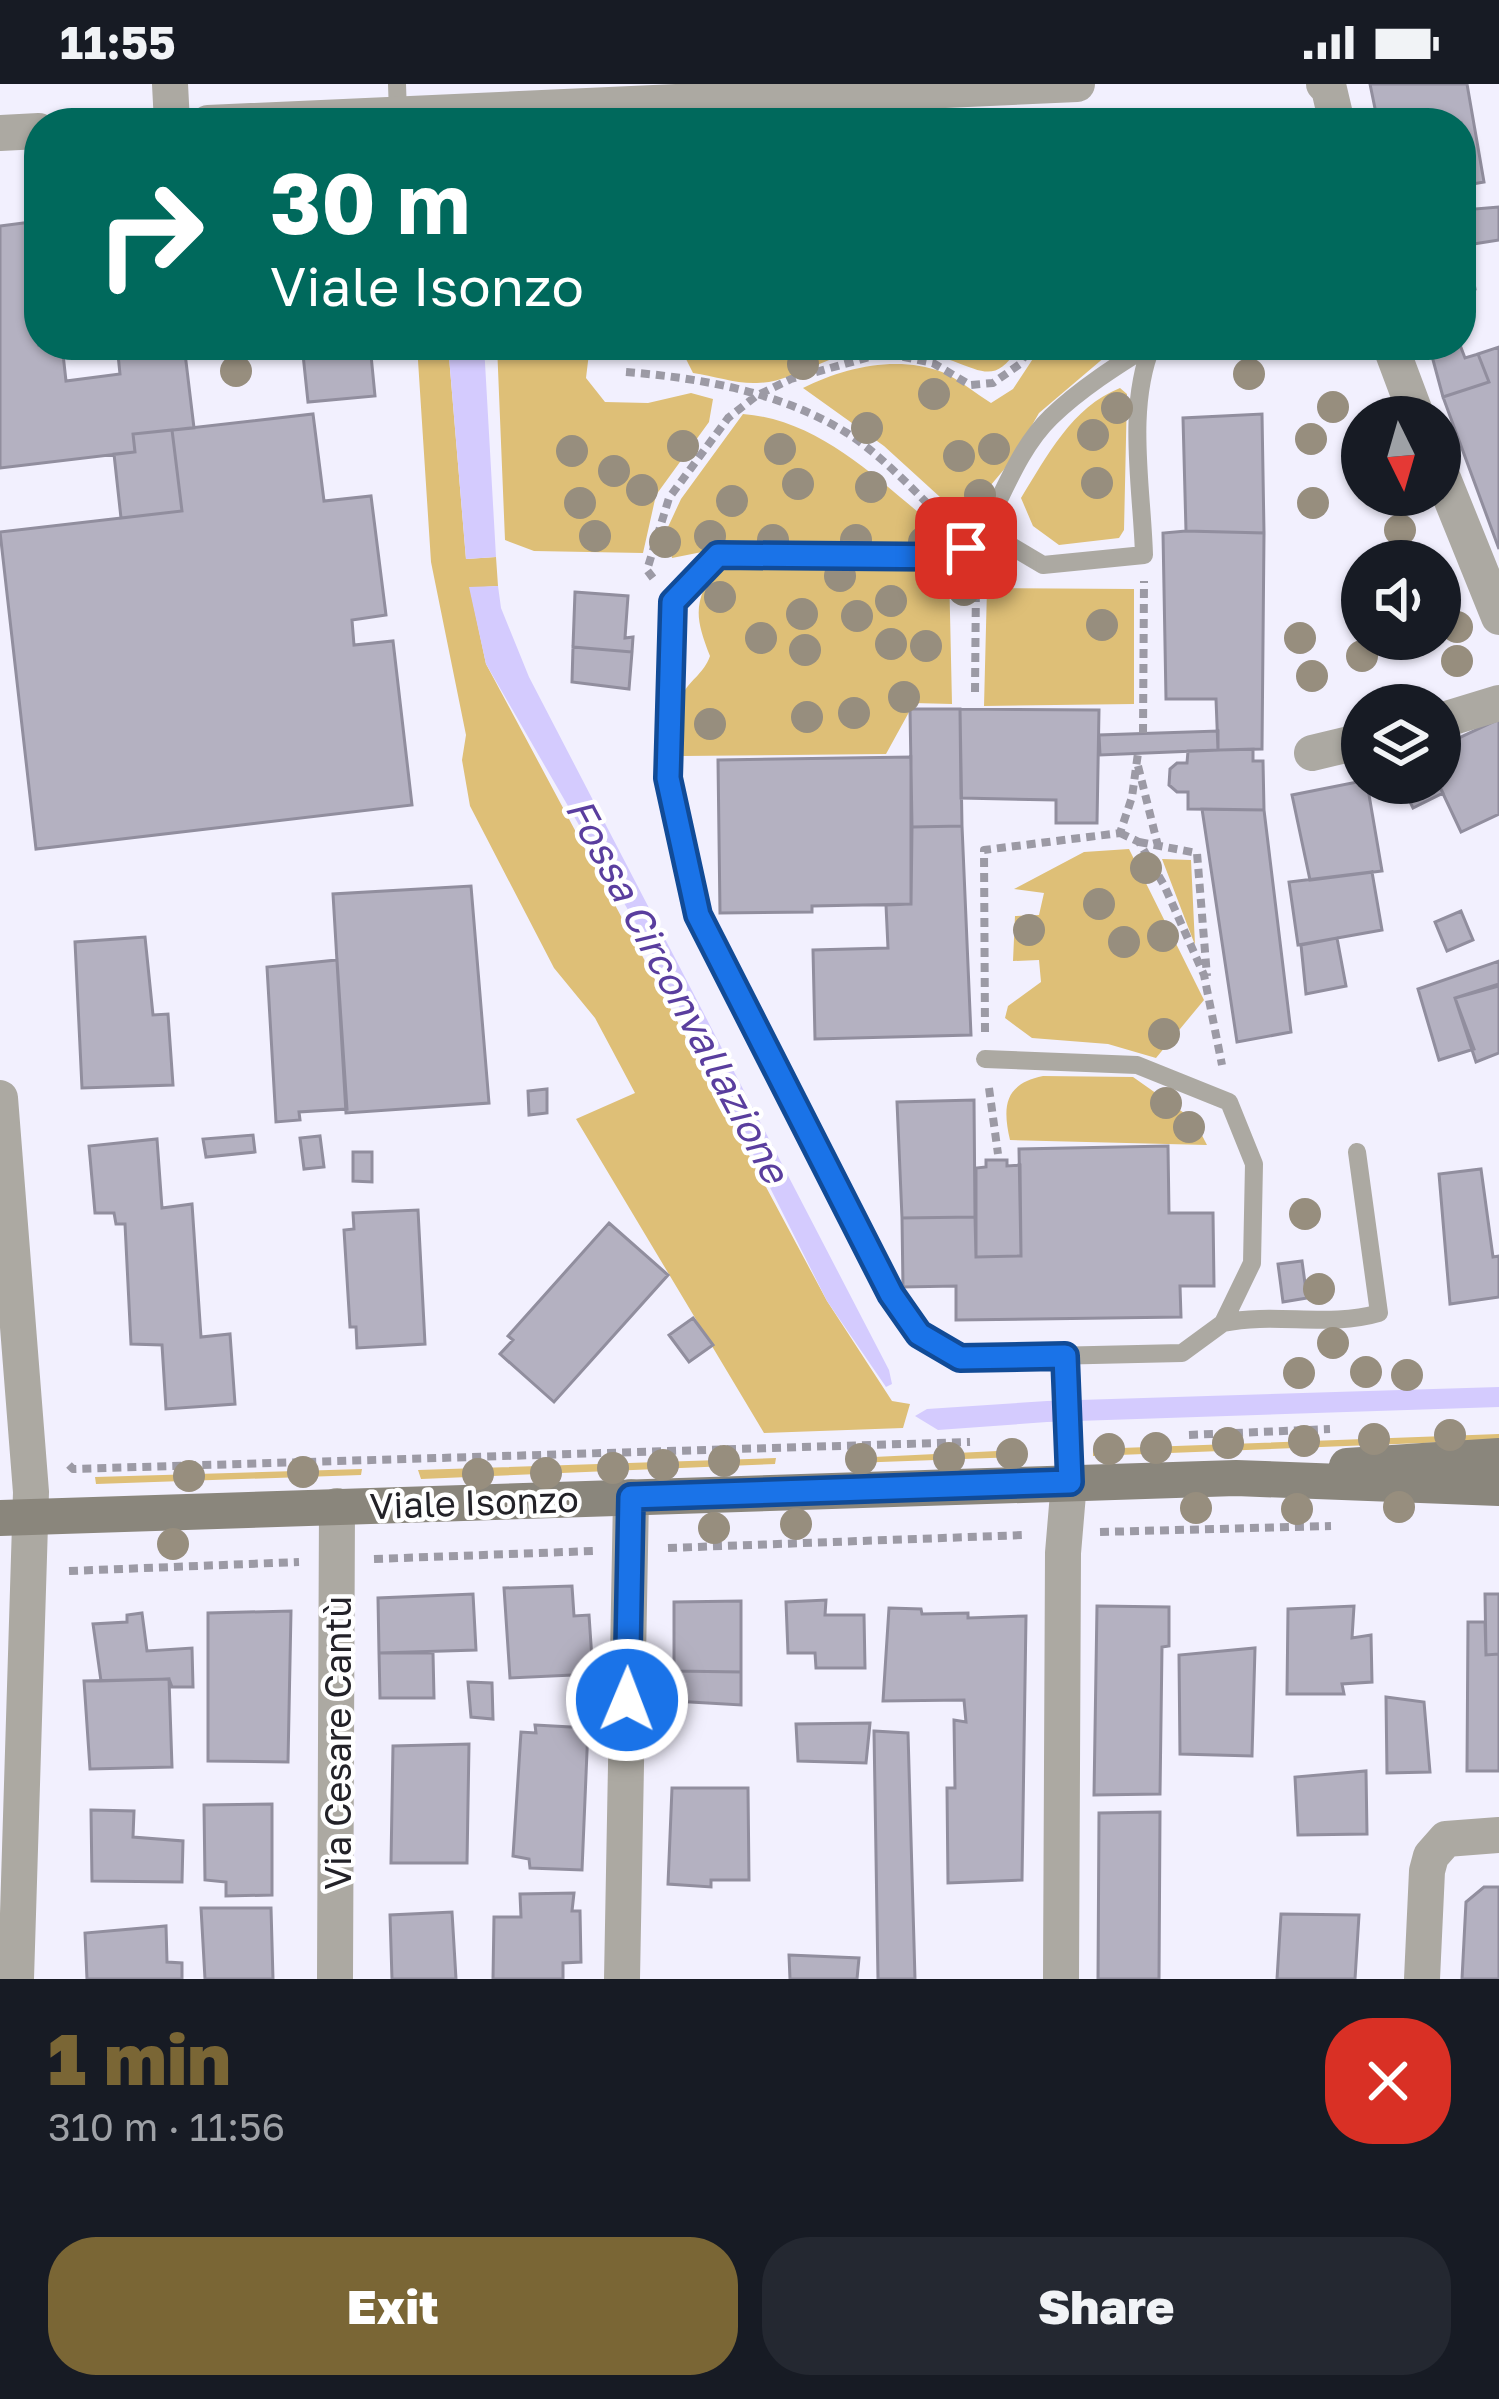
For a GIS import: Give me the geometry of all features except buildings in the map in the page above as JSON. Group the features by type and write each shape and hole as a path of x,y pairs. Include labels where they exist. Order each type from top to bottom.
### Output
{"main road":[{"name":"Viale Isonzo","path":"1236,1478 1409,1459 1499,1456"},
{"name":"Viale Isonzo","path":"15,1517 1236,1478 1499,1488"}],"street":[{"path":"517,108 1077,84"},
{"path":"358,108 408,103 453,108"},
{"path":"1396,360 1409,396"},
{"path":"1458,516 1499,616"},
{"path":"1461,715 1499,703"},
{"path":"1312,753 1341,746"},
{"path":"0,1098 28,1450 15,1517 27,1580 11,1793 16,1979"},
{"path":"1060,1979 1070,1482"},
{"path":"622,1979 631,1497"},
{"name":"Via Cesare Cantù","path":"335,1979 337,1506"},
{"path":"1422,1979 1431,1856 1446,1839 1499,1835"}],"lane":[{"path":"1130,360 1049,418 1016,466 984,530 959,557 718,555 673,602 668,778 698,915 891,1294 919,1334 960,1358 1182,1353 1223,1323 1253,1316 1355,1320 1379,1313 1358,1152"},
{"path":"984,530 1042,565 1144,555 1138,399 1145,360"},
{"path":"985,1059 1137,1065 1229,1102 1254,1164 1252,1263 1223,1323"},
{"path":"1065,1356 1070,1482"}],"path":[{"path":"673,602 647,570 669,498 728,418 756,396 791,379 859,360"},
{"path":"918,360 933,363 970,385 993,382 1022,360"},
{"path":"626,372 706,379 805,411 850,434 957,531 976,582 975,692"},
{"path":"1143,734 1144,555"},
{"path":"1120,833 1132,797 1137,756 1158,846"},
{"path":"998,1154 985,1059 984,850 1120,833 1139,842 1197,853 1209,1002"},
{"path":"1139,842 1204,975 1229,1102"},
{"path":"1183,1435 1342,1428"},
{"path":"28,1450 56,1450 73,1469 979,1442"},
{"path":"27,1580 61,1571 1344,1526"}],"shaded area":[{"path":"418,360 449,360 466,559 496,557 498,586 470,588 486,664 827,1301 892,1401 910,1404 903,1428 764,1433 576,1119 635,1093 595,1018 554,968 470,806 462,760 466,735 431,562"},
{"path":"498,360 588,360 586,378 605,402 648,403 691,393 713,399 709,422 656,495 643,553 534,551 505,540"},
{"path":"686,360 831,360 757,383 693,373"},
{"path":"951,360 1008,360 991,371"},
{"path":"1032,360 1101,360 1039,413 1012,460 963,518 884,446 803,388 853,369 907,364 942,372 991,403 1013,389"},
{"path":"1120,388 1127,394 1124,530 1119,538 1059,545 1033,526 1021,498 1074,420"},
{"path":"743,414 797,427 846,454 934,525 944,543 742,544 672,558 668,527 681,499"},
{"path":"717,562 949,569 952,704 914,703 886,754 682,756 680,703 710,656 699,608"},
{"path":"987,588 1134,589 1134,704 984,706"},
{"path":"1129,849 1204,1000 1156,1058 1108,1044 1032,1038 1005,1018 1008,1006 1041,982 1039,960 1013,961 1015,916 1039,915 1044,893 1014,889 1084,852"},
{"path":"1162,859 1191,860 1195,945"},
{"path":"1043,1076 1133,1077 1194,1120 1207,1145 1010,1140 1009,1098 1021,1084"},
{"path":"1499,1434 1499,1440 1093,1456 1093,1449"},
{"path":"1020,1450 1020,1457 853,1463 853,1458"},
{"path":"776,1458 775,1464 421,1479 418,1470"},
{"path":"362,1469 361,1475 96,1484 95,1477"}],"water":[{"path":"449,360 485,360 496,557 466,559"},
{"name":"Fossa Circonvallazione","path":"498,586 501,608 529,677 889,1370 892,1384 886,1387 827,1301 646,941 486,664 469,587"},
{"path":"1499,1387 1499,1407 938,1430 915,1416 927,1409 1047,1401"}],"route":[{"path":"627,1700 631,1497 1070,1482 1065,1356 960,1358 919,1334 891,1294 698,915 668,778 673,602 718,555 959,557 966,548"}]}
